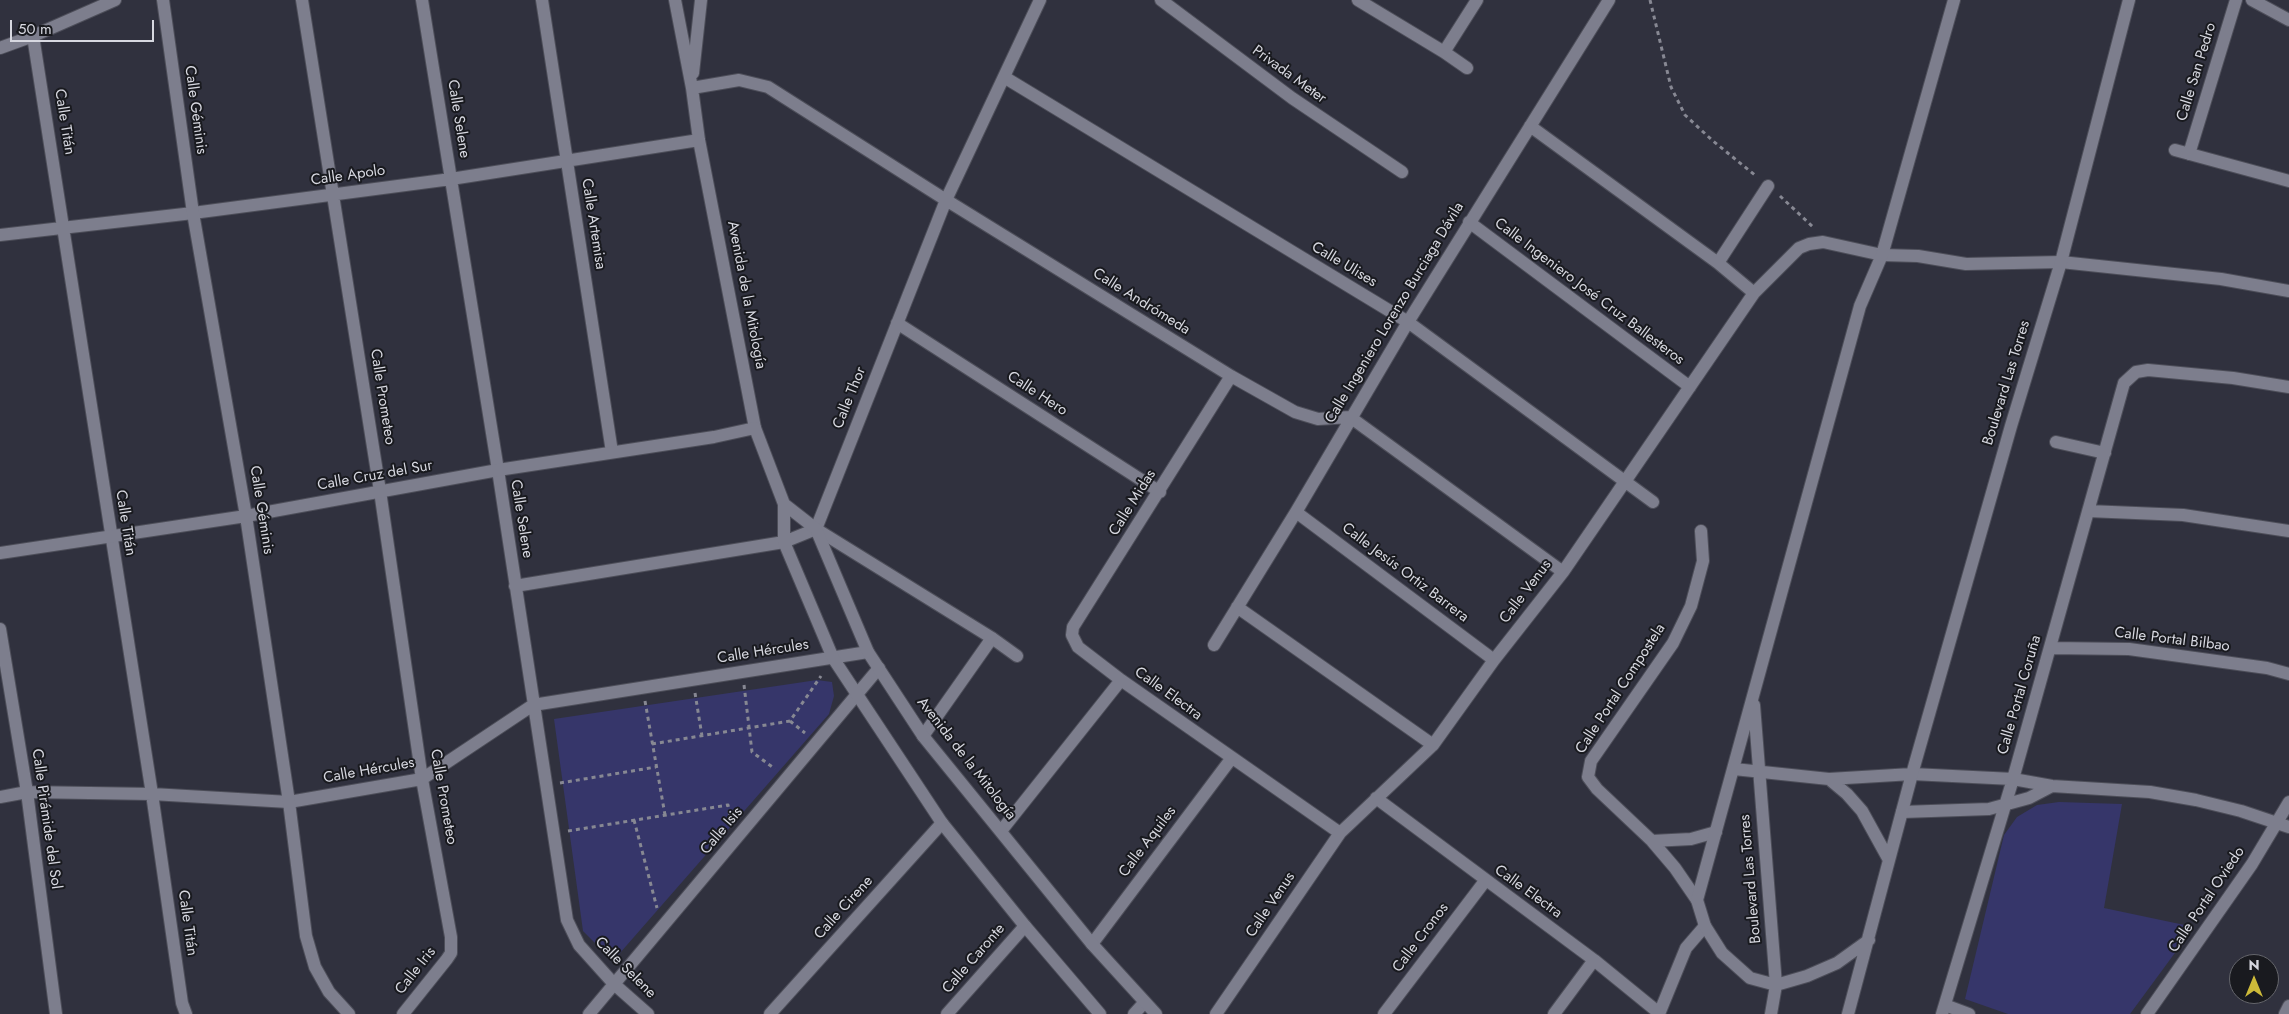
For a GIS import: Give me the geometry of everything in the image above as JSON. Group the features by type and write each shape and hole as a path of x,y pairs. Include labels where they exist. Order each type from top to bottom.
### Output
{"street":[{"path":"0,48 34,36 115,0"},
{"name":"Calle Géminis","path":"163,0 193,213 246,516 289,802 306,936 315,967 329,992 349,1014"},
{"name":"Calle Prometeo","path":"302,0 380,491 422,779 451,948"},
{"name":"Calle Selene","path":"422,0 498,470 552,834 567,920 579,945 614,984 648,1014"},
{"name":"Calle Artemisa","path":"542,0 612,452"},
{"name":"Avenida de la Mitología","path":"675,0 692,88 699,140 755,428 784,504 784,542 833,658 942,823 1025,926 1100,1014"},
{"name":"Avenida de la Mitología","path":"692,88 701,0"},
{"name":"Calle Thor","path":"816,529 946,200 1040,0"},
{"name":"Privada Meter","path":"1161,0 1292,98 1402,172"},
{"path":"1358,0 1468,68"},
{"path":"1444,52 1477,0"},
{"name":"Calle Ingeniero Lorenzo Burciaga Dávila","path":"1214,645 1296,512 1350,417 1469,222 1609,0"},
{"name":"Boulevard Las Torres","path":"1696,900 1734,769 1860,306 1882,255 1954,0"},
{"name":"Boulevard Las Torres","path":"1848,1014 1912,774 2011,426 2061,262 2129,0"},
{"name":"Calle San Pedro","path":"2189,154 2236,0"},
{"path":"2252,0 2289,20"},
{"name":"Calle Titán","path":"34,36 152,794 182,1003 186,1014"},
{"name":"Calle Ulises","path":"1004,77 1408,322 1653,502"},
{"name":"Calle Andrómeda","path":"692,88 739,80 768,87 946,200 1231,376 1295,412 1318,418 1350,417"},
{"path":"1530,126 1718,263 1754,293"},
{"name":"Calle Apolo","path":"0,235 193,213 451,179 699,140"},
{"path":"2175,150 2289,181"},
{"path":"1718,263 1768,186"},
{"name":"Calle Ingeniero José Cruz Ballesteros","path":"1469,222 1690,387"},
{"name":"Calle Venus","path":"1216,1014 1340,833 1433,745 1494,660 1562,572 1754,293 1799,248 1809,244 1832,244 1882,255 1918,256 1966,264 2061,262 2221,279 2289,291"},
{"name":"Calle Hero","path":"897,323 1160,492"},
{"name":"Calle Portal Coruña","path":"1944,1010 2013,779 2124,383 2136,372 2148,370 2233,378 2289,388"},
{"name":"Calle Midas","path":"1078,647 1072,635 1073,627 1160,492 1231,376"},
{"path":"1350,417 1562,572"},
{"name":"Calle Cruz del Sur","path":"0,553 246,516 498,470 714,437 755,428"},
{"path":"2056,442 2105,453"},
{"name":"Avenida de la Mitología","path":"784,504 816,529 868,652 923,736 1092,944 1156,1014"},
{"path":"2088,511 2183,515 2289,531"},
{"name":"Calle Jesús Ortiz Barrera","path":"1296,512 1494,660"},
{"path":"515,586 784,542 816,529 992,638 1017,656"},
{"name":"Calle Portal Compostela","path":"1696,900 1675,868 1652,842 1592,784 1588,777 1588,768 1673,644 1691,606 1703,561 1701,531"},
{"path":"1237,607 1433,745"},
{"name":"Calle Pirámide del Sol","path":"0,629 3,674 26,792 56,1014"},
{"path":"923,736 992,638"},
{"name":"Calle Electra","path":"1078,647 1231,759 1340,833"},
{"name":"Calle Portal Bilbao","path":"2050,648 2129,649 2267,668 2289,674"},
{"name":"Calle Hércules","path":"0,797 26,792 152,794 289,802 422,779 533,705 868,652"},
{"name":"Calle Isis","path":"589,1014 879,668"},
{"path":"1001,831 1121,680"},
{"name":"Boulevard Las Torres","path":"1754,696 1776,985 1771,1014"},
{"name":"Calle Aquiles","path":"1092,944 1231,759"},
{"path":"1734,769 1829,779 1912,774 2013,779 2052,786 2150,792 2196,800 2283,825"},
{"path":"1829,779 1847,794 1862,811 1889,860"},
{"path":"1902,812 1973,810 2004,806 2029,798 2052,786"},
{"name":"Calle Electra","path":"1376,798 1485,881 1594,960 1659,1013"},
{"name":"Calle Portal Oviedo","path":"2147,1014 2252,864 2283,825 2289,802"},
{"name":"Calle Cirene","path":"770,1014 942,823"},
{"path":"1652,842 1691,839 1716,832"},
{"name":"Calle Cronos","path":"1384,1014 1485,881"},
{"path":"1696,900 1711,938 1735,966 1750,978 1776,985 1807,976 1837,963 1869,940"},
{"name":"Calle Caronte","path":"947,1014 1025,926"},
{"path":"1659,1013 1686,948 1705,926"},
{"name":"Calle Iris","path":"403,1014 447,959 451,948"},
{"path":"1554,1014 1594,960"},
{"path":"1134,1014 1144,1003"},
{"path":"2285,1014 2289,1006"},
{"path":"1944,1010 1969,1014"}],"path":[{"path":"1650,0 1672,87 1685,114 1713,141 1768,186 1832,244"},
{"path":"652,744 790,721 833,658"},
{"path":"742,672 752,752 787,778"},
{"path":"693,680 702,736"},
{"path":"643,688 665,814"},
{"path":"545,785 656,767"},
{"path":"552,834 728,805 735,840"},
{"path":"634,820 662,927"}],"shaded area":[{"path":"817,680 832,682 834,696 829,714 613,961 583,931 554,719"},
{"path":"2059,802 2122,804 2104,908 2194,927 2130,1014 2008,1014 1965,999 2004,835 2017,817 2037,805"}]}
